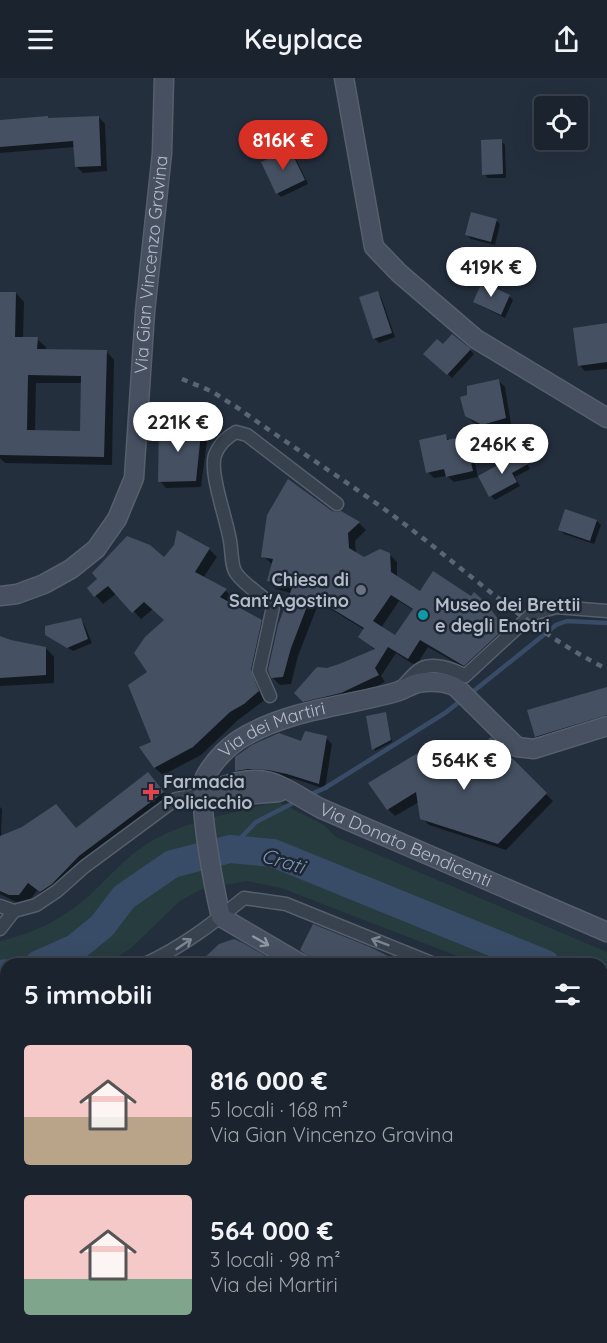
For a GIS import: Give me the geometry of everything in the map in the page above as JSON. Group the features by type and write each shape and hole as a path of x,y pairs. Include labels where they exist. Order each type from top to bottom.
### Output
{"street":[{"name":"Via Gian Vincenzo Gravina","path":"0,596 17,594 44,584 71,569 96,549 117,519 134,478 145,312 162,153 164,78"},
{"path":"344,78 374,247 399,273 476,339 607,418"},
{"path":"270,696 259,671 273,607 263,595 246,585 234,571 225,515 217,490 214,456 225,438 236,432 247,435 336,504"},
{"path":"397,692 415,672 424,666 433,665 453,669 465,676 532,614 556,607 607,611"},
{"name":"Via dei Martiri","path":"203,803 204,778 218,757 245,735 328,706 397,692 417,683 450,683 517,747 534,749 607,726"},
{"name":"Via Donato Bendicenti","path":"203,803 233,782 255,781 277,784 322,809 607,932"},
{"path":"0,906 14,911 36,905 176,799 203,803 214,887 221,917 291,958"},
{"path":"158,958 172,952 244,898 286,904 419,958"},
{"path":"0,929 14,911"}],"green space":[{"path":"277,801 324,825 336,837 607,952 607,958 462,958 281,888 247,881 202,889 180,901 131,948 116,958 0,958 0,941 25,934 60,917 82,902 118,867 147,844 193,823"}],"building":[{"path":"48,116 48,118 99,116 101,166 75,167 73,141 0,147 0,120"},
{"path":"502,139 503,174 482,175 481,140"},
{"path":"290,149 305,180 276,194 261,162"},
{"path":"471,212 497,219 491,242 465,235"},
{"path":"482,282 510,295 501,315 473,302"},
{"path":"378,291 392,333 373,339 359,297"},
{"path":"0,292 16,292 15,337 38,337 37,349 107,350 104,457 0,455","holes":["28,375 81,376 80,431 27,430"]},
{"path":"607,323 607,362 578,366 573,328"},
{"path":"452,334 471,349 447,375 423,354 437,339 443,344"},
{"path":"499,379 506,418 482,425 465,416 460,397 467,395 467,386"},
{"path":"159,418 201,433 196,481 158,482"},
{"path":"446,434 447,440 465,436 473,471 446,477 444,469 426,473 419,440"},
{"path":"521,452 528,464 512,473 517,482 489,497 478,476"},
{"path":"288,479 332,511 341,511 360,522 348,533 349,548 364,557 380,549 390,553 391,572 420,591 433,571 471,596 474,592 485,602 505,628 464,666 420,640 408,659 388,647 375,668 379,675 341,693 303,702 294,693 317,667 327,668 375,649 358,637 364,628 311,596 291,648 283,677 271,678 268,670 278,625 292,588 267,581 273,559 261,557 267,515","holes":["391,595 413,609 395,635 373,621"]},
{"path":"565,509 597,520 590,541 558,530"},
{"path":"177,530 210,548 195,572 227,589 220,597 262,620 251,670 259,691 230,712 193,747 154,768 139,747 151,742 128,685 147,672 134,653 145,637 164,620 144,602 132,613 108,586 94,597 87,588 97,579 92,573 127,536 150,545 164,557 174,545"},
{"path":"81,618 88,639 67,648 45,635 45,626"},
{"path":"0,636 46,647 46,675 0,678"},
{"path":"607,687 607,715 535,737 527,710"},
{"path":"386,712 391,740 372,750 366,716"},
{"path":"305,731 327,736 319,784 268,770 235,771 235,757 252,745 279,733 301,741"},
{"path":"491,737 547,793 498,844 420,819 416,792 387,810 368,783 431,745 450,776"},
{"path":"148,772 164,792 79,856 52,884 40,892 28,883 19,895 9,895 0,891 0,836 22,827 56,804 76,828"},
{"path":"313,924 392,958 310,958 300,950"},
{"path":"234,939 269,958 204,958 219,944"}],"waterway":[{"path":"470,694 556,625 567,621 607,623"},
{"path":"307,796 325,788 445,713 463,699"},
{"path":"230,849 256,822 297,801"},
{"name":"Crati","path":"52,958 75,948 102,926 124,897 172,864 230,849 273,853 531,958"}],"railway":[{"path":"182,379 211,391 238,408 386,511 528,621 607,669"}],"place":[{"name":"Chiesa di Sant'Agostino","path":"361,590"},
{"name":"Museo dei Brettii e degli Enotri","path":"423,615"},
{"name":"Farmacia Policicchio","path":"151,792"}]}
